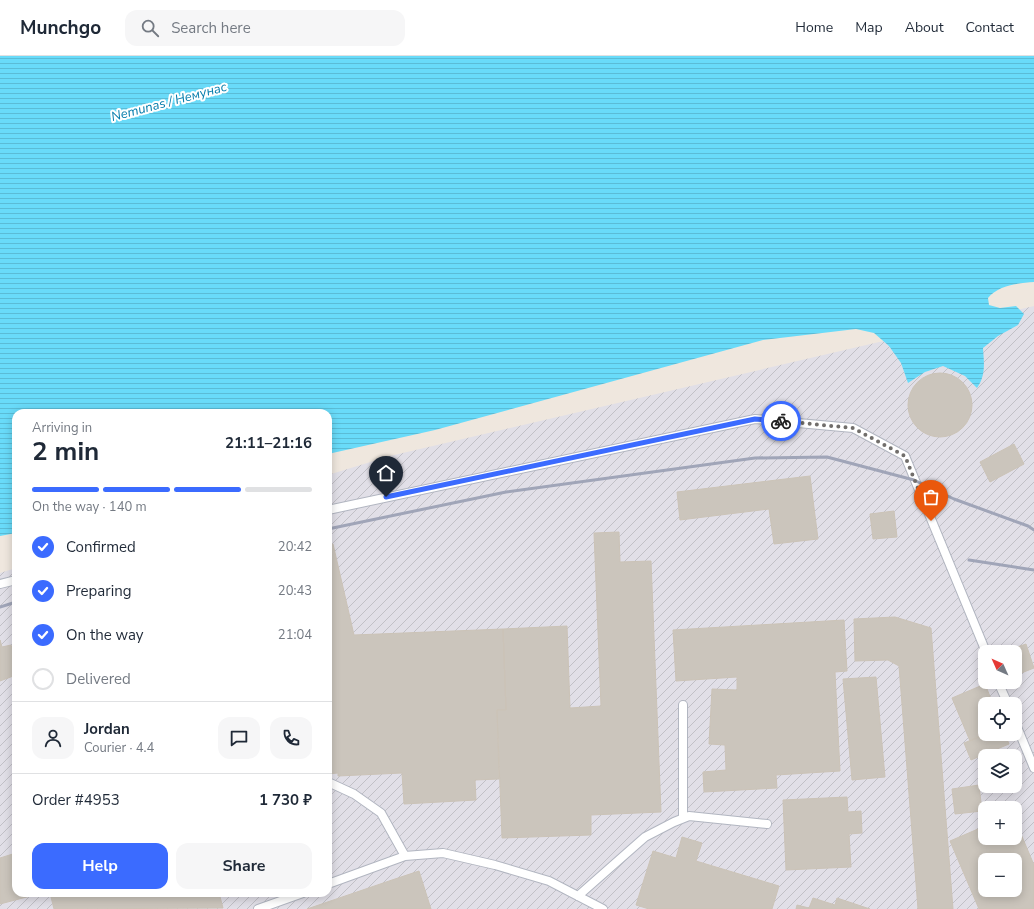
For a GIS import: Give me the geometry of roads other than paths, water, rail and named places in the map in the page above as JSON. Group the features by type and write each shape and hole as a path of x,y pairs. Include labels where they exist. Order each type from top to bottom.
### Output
{"lane":[{"path":"332,509 755,419 853,428 905,456 983,645"},
{"path":"0,584 12,581"},
{"path":"683,705 683,818"},
{"path":"1022,739 1034,768"},
{"path":"332,784 354,794 381,813 405,856"},
{"path":"578,896 645,837 683,818 689,816 767,824"},
{"path":"332,883 405,856 443,854 549,881 604,909"},
{"path":"258,909 291,897"}],"water":[{"name":"Nemunas / Немунас","path":"0,56 1034,56 1034,282 1003,287 988,298 989,305 1000,308 1016,306 1024,314 1018,325 998,336 983,348 983,374 977,388 965,376 943,366 925,372 908,383 901,363 889,346 874,333 856,329 763,340 435,430 332,453 332,409 12,409 12,534 0,536"}],"railway":[{"path":"332,528 506,492 755,458 827,457 914,480 954,499 1028,526 1034,530"},
{"path":"969,560 1034,570"},
{"path":"0,607 12,603"}]}
